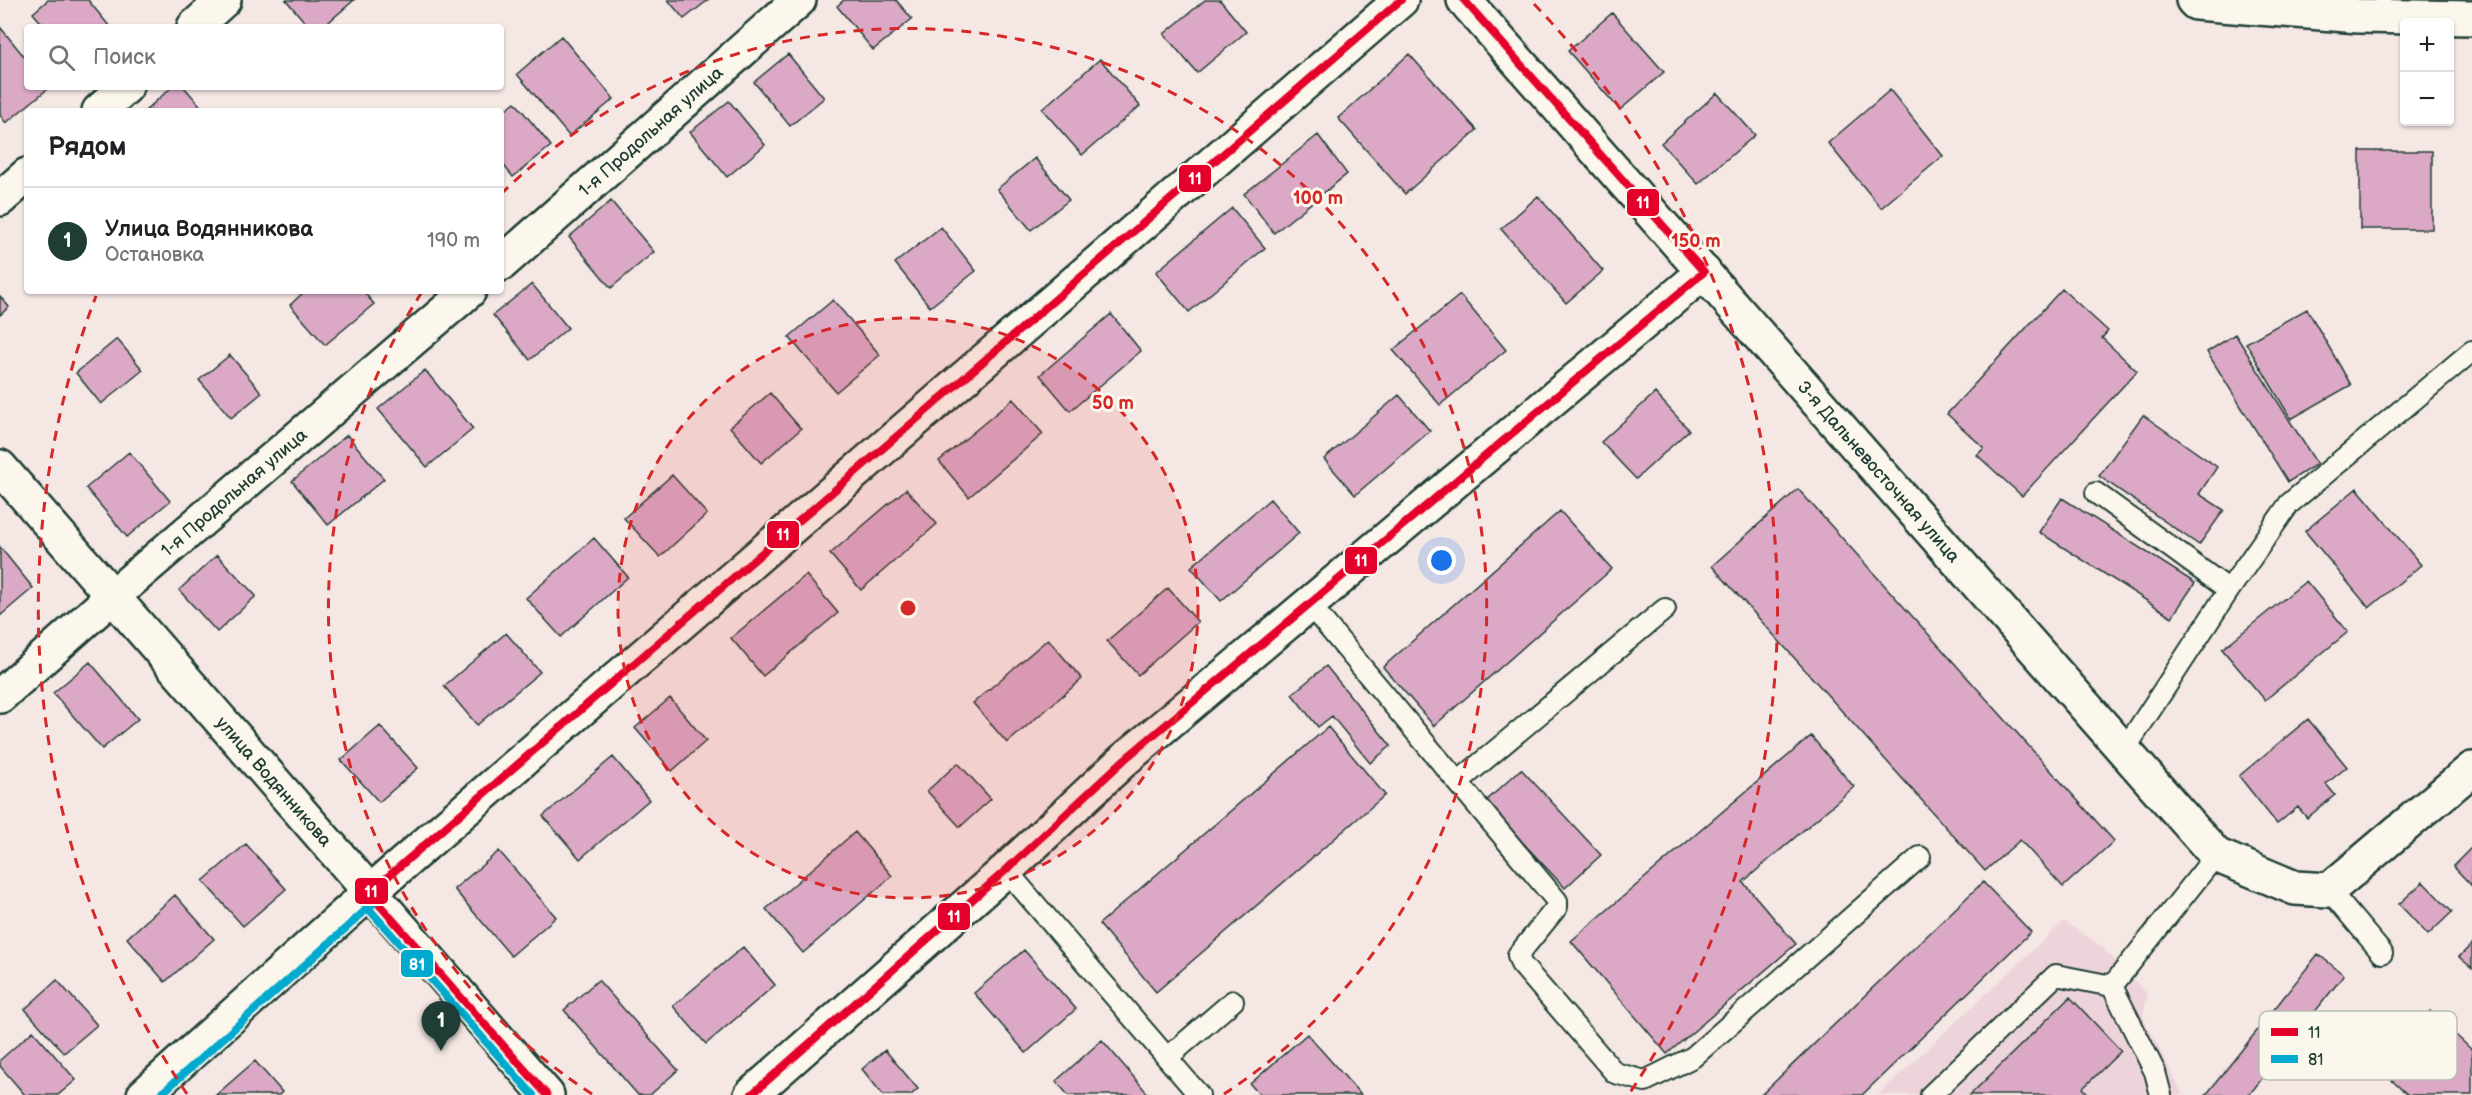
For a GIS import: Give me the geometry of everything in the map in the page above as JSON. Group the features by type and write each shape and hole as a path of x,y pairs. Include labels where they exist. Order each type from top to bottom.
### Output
{"street":[{"path":"197,24 224,0"},
{"name":"1-я Продольная улица","path":"504,261 800,0"},
{"path":"144,1095 369,893 1401,0"},
{"name":"3-я Дальневосточная улица","path":"1464,0 2216,855 2295,888 2329,890"},
{"path":"2193,0 2196,3 2359,16 2472,18"},
{"path":"102,108 123,90"},
{"path":"0,199 24,178"},
{"path":"752,1095 1006,870 1125,759 1704,272"},
{"name":"1-я Продольная улица","path":"0,696 113,596 465,294"},
{"name":"улица Водянникова","path":"0,468 547,1095"},
{"path":"2329,890 2472,769"}],"lane":[{"path":"2125,749 2229,590 2289,504 2472,351"},
{"path":"2096,493 2229,590"},
{"path":"1309,604 1557,901 1557,907 1518,955 1521,964 1615,1073 1646,1081 1693,1057 1920,857"},
{"path":"1458,782 1665,609"},
{"path":"2112,986 2216,855"},
{"path":"1006,870 1199,1095"},
{"path":"2329,890 2382,953"},
{"path":"1931,1095 2056,975 2112,986"},
{"path":"2112,986 2155,1072 2161,1095"},
{"path":"1167,1058 1233,1001"}],"shaded area":[{"path":"2064,921 2102,947 2147,994 2143,1017 2183,1095 1878,1095"}],"building":[{"path":"48,0 88,0 108,24 42,24 33,13"},
{"path":"286,0 354,0 326,24 306,24"},
{"path":"668,0 708,0 684,19"},
{"path":"844,0 896,0 912,19 873,50 837,6"},
{"path":"1205,0 1220,0 1246,32 1197,73 1164,34"},
{"path":"1612,13 1664,72 1620,110 1568,51"},
{"path":"0,27 24,56 24,90 46,90 6,123 0,115"},
{"path":"561,36 614,99 569,136 517,74"},
{"path":"788,54 824,98 790,126 754,82"},
{"path":"1409,54 1477,130 1405,194 1338,118"},
{"path":"1100,59 1140,106 1082,155 1042,109"},
{"path":"169,90 187,90 202,108 148,108"},
{"path":"1890,90 1943,156 1881,208 1828,143"},
{"path":"1717,93 1755,135 1698,184 1661,143"},
{"path":"729,101 765,145 727,177 690,132"},
{"path":"515,102 551,146 513,177 504,166 504,111"},
{"path":"1318,135 1347,174 1274,233 1244,194"},
{"path":"2360,151 2432,151 2432,229 2360,229"},
{"path":"1035,158 1069,200 1031,230 997,189"},
{"path":"1538,196 1603,271 1566,303 1501,229"},
{"path":"611,201 654,252 611,288 569,237"},
{"path":"1232,208 1265,248 1189,312 1156,272"},
{"path":"941,227 976,271 930,307 895,263"},
{"path":"532,284 568,328 530,360 493,315"},
{"path":"2062,289 2108,331 2102,338 2137,371 2022,496 1977,455 1984,448 1947,414"},
{"path":"302,294 366,294 374,304 325,345 290,305"},
{"path":"1460,295 1506,350 1440,405 1393,350"},
{"path":"0,296 9,307 0,315"},
{"path":"833,300 880,355 836,392 789,337"},
{"path":"2307,309 2351,385 2291,419 2246,343"},
{"path":"1111,314 1141,351 1070,411 1040,375"},
{"path":"2235,334 2317,464 2288,482 2207,352"},
{"path":"117,339 143,370 101,404 76,373"},
{"path":"230,355 262,393 231,418 199,380"},
{"path":"425,370 473,429 427,467 378,409"},
{"path":"770,393 801,429 761,463 730,427"},
{"path":"1655,393 1689,430 1636,479 1601,442"},
{"path":"1399,395 1430,431 1355,495 1324,459"},
{"path":"1013,399 1043,434 969,497 939,461"},
{"path":"2143,415 2217,467 2199,494 2224,510 2199,545 2099,476"},
{"path":"347,435 384,479 328,525 292,481"},
{"path":"129,452 170,501 127,537 86,488"},
{"path":"672,475 707,514 660,557 624,518"},
{"path":"2357,488 2421,565 2369,608 2305,531"},
{"path":"906,489 937,524 861,590 830,554"},
{"path":"1798,489 2114,841 2063,887 2020,840 1985,871 1712,566"},
{"path":"2062,498 2195,583 2172,617 2039,532"},
{"path":"1270,499 1299,533 1221,601 1191,567"},
{"path":"1560,511 1612,569 1434,726 1383,667"},
{"path":"594,538 628,577 561,637 526,598"},
{"path":"0,547 33,588 0,616"},
{"path":"217,555 256,596 217,632 179,590"},
{"path":"806,575 838,613 763,676 731,638"},
{"path":"2306,581 2348,632 2265,700 2222,649"},
{"path":"1168,588 1198,622 1138,675 1107,641"},
{"path":"506,633 540,672 477,725 444,686"},
{"path":"1048,639 1082,679 1007,743 973,703"},
{"path":"90,662 138,719 102,749 53,693"},
{"path":"1326,666 1391,746 1370,763 1332,716 1318,727 1292,694"},
{"path":"670,698 706,741 672,771 635,728"},
{"path":"2308,719 2347,767 2326,784 2335,795 2307,818 2298,807 2277,824 2239,776"},
{"path":"380,726 418,768 379,802 341,760"},
{"path":"1328,727 1385,795 1156,992 1099,924"},
{"path":"1811,736 1854,787 1743,882 1796,944 1667,1054 1571,941"},
{"path":"613,757 649,800 580,859 543,816"},
{"path":"958,763 991,799 960,827 927,791"},
{"path":"1521,769 1601,855 1565,888 1485,802"},
{"path":"855,832 892,876 803,953 766,909"},
{"path":"246,844 286,889 243,926 203,881"},
{"path":"2472,847 2472,886 2453,866"},
{"path":"499,851 556,917 511,956 454,889"},
{"path":"1983,882 2031,932 1862,1095 1761,1095"},
{"path":"2423,882 2452,912 2428,935 2399,904"},
{"path":"175,895 214,939 165,982 127,938"},
{"path":"2472,944 2472,968 2459,957"},
{"path":"743,947 775,985 706,1044 673,1006"},
{"path":"1024,950 1076,1009 1026,1053 974,993"},
{"path":"2318,954 2344,975 2316,1011 2273,1011"},
{"path":"57,980 97,1025 64,1053 25,1009"},
{"path":"598,980 678,1070 650,1095 638,1095 564,1010"},
{"path":"2070,997 2121,1051 2083,1088 2089,1095 1970,1095"},
{"path":"2259,1028 2259,1080 2261,1080 2249,1095 2206,1095"},
{"path":"33,1031 76,1080 58,1095 25,1095 0,1066 0,1060"},
{"path":"1307,1034 1361,1095 1260,1095 1250,1084"},
{"path":"2457,1036 2472,1050 2472,1095 2408,1095 2391,1080 2457,1080"},
{"path":"1102,1040 1149,1095 1068,1095 1056,1081"},
{"path":"885,1050 918,1089 911,1095 883,1095 862,1069"},
{"path":"255,1061 282,1092 279,1095 216,1095"}],"transit line":[{"name":"11","path":"547,1095 369,893 1401,0"},
{"name":"11","path":"751,1095 1006,870 1125,759 1704,272 1464,0"},
{"name":"81","path":"361,900 533,1095"},
{"name":"81","path":"160,1095 376,901"}],"place":[{"name":"Улица Водянникова","path":"441,1051"}]}
